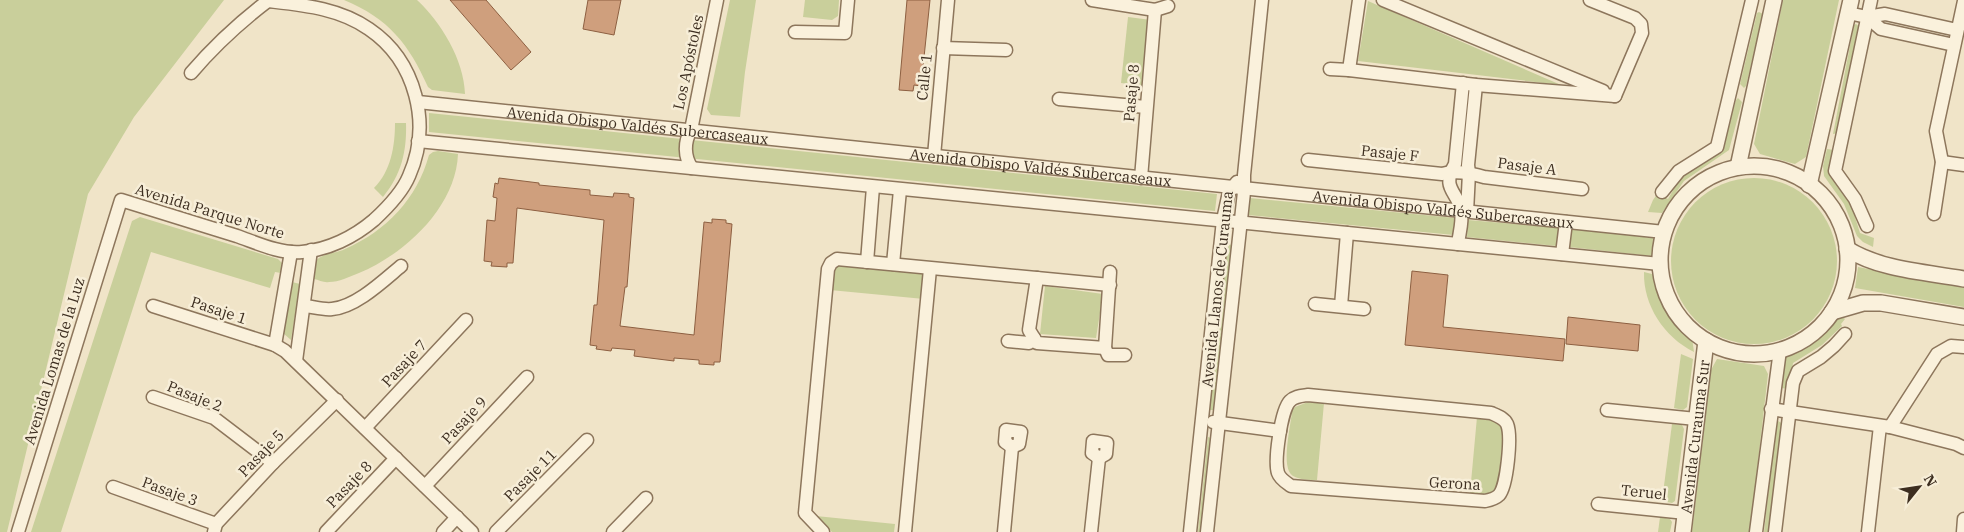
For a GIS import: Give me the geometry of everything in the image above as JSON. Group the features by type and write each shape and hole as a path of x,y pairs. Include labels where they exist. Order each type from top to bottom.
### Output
{"street":[{"path":"191,73 234,27 269,0"},
{"name":"Avenida Parque Norte","path":"121,200 291,252 326,247 348,238 378,216 394,199 409,176 418,141 420,121 418,102 413,85 402,64 390,48 369,29 343,15 327,10 269,0"},
{"name":"Los Apóstoles","path":"692,168 686,152 687,138 691,130 718,0"},
{"path":"795,32 845,33 848,0"},
{"name":"Calle 1","path":"934,156 948,0"},
{"path":"1092,0 1155,10 1168,6"},
{"path":"1244,175 1262,0"},
{"path":"1349,70 1359,0"},
{"path":"1383,0 1615,96"},
{"path":"1590,0 1634,18 1641,24 1642,33 1615,96"},
{"path":"1867,226 1855,199 1836,173 1841,143 1874,19 1871,0"},
{"path":"1662,192 1679,171 1717,147 1752,1 1773,4 1738,167"},
{"path":"1934,214 1942,162 1936,131 1964,1"},
{"path":"1809,185 1850,6 1874,19 1881,29 1954,45"},
{"name":"Pasaje 8","path":"1141,178 1155,10"},
{"path":"1874,19 1885,14 1957,30"},
{"path":"943,48 1006,50"},
{"path":"1330,69 1476,85 1615,96"},
{"path":"1463,83 1455,164 1451,172 1449,186 1464,211"},
{"path":"1458,244 1469,173 1468,166 1476,85"},
{"path":"1731,91 1752,96"},
{"path":"1059,98 1146,107"},
{"name":"Avenida Obispo Valdés Subercaseaux","path":"418,102 1664,232"},
{"path":"1819,137 1841,143"},
{"path":"418,141 1660,264"},
{"name":"Pasaje F","path":"1308,160 1442,174 1451,172 1469,173"},
{"path":"1942,162 1964,165"},
{"path":"1752,166 1777,170 1799,178 1809,185 1823,198 1834,213 1842,230 1847,249 1846,276 1838,301 1832,312 1821,326 1808,337 1793,346 1780,350 1752,355 1728,351 1706,341 1682,321 1666,294 1660,264 1664,232 1672,213 1700,183 1719,173 1738,167 1752,166"},
{"name":"Pasaje A","path":"1469,173 1484,178 1582,189"},
{"name":"Avenida Llanos de Curauma","path":"1190,532 1225,206 1231,188 1244,175"},
{"name":"Avenida Llanos de Curauma","path":"1207,532 1241,222 1244,175"},
{"path":"867,262 873,187"},
{"path":"893,264 900,190"},
{"name":"Avenida Lomas de la Luz","path":"18,532 121,200"},
{"path":"1562,254 1566,222"},
{"path":"1341,306 1347,233"},
{"path":"1847,249 1861,258 1878,264 1964,279"},
{"path":"296,361 312,250"},
{"path":"275,345 291,252"},
{"path":"822,532 805,513 828,269 831,263 837,259 1036,278 1110,279 1104,348 1108,354 1125,355"},
{"path":"305,306 334,309 346,305 363,296 401,266"},
{"path":"905,532 930,269"},
{"path":"1036,278 1029,330 1037,343 1104,348"},
{"path":"1832,312 1863,302 1964,317"},
{"path":"1315,304 1364,309"},
{"name":"Pasaje 1","path":"153,306 275,345 296,361 472,532"},
{"name":"Pasaje 7","path":"365,428 466,320"},
{"path":"1775,532 1793,382 1798,371 1821,357 1845,334"},
{"path":"1008,341 1029,343 1034,338"},
{"name":"Avenida Curauma Sur","path":"1683,532 1706,341"},
{"path":"1868,532 1885,426 1937,354 1951,346 1964,347"},
{"path":"1756,532 1780,350"},
{"name":"Pasaje 9","path":"425,486 527,377"},
{"name":"Gerona","path":"1308,395 1491,413 1501,417 1506,423 1508,431 1509,443 1504,488 1494,499 1485,501 1291,486 1278,472 1280,430 1289,402 1296,397 1308,395"},
{"name":"Pasaje 2","path":"153,397 214,418 273,463"},
{"name":"Pasaje 5","path":"215,528 273,463 337,400"},
{"path":"1771,409 1885,426 1956,444 1964,448"},
{"path":"1607,410 1696,419"},
{"path":"1202,420 1280,430"},
{"name":"Pasaje 11","path":"496,532 587,440"},
{"path":"1004,532 1012,447"},
{"name":"Pasaje 8","path":"326,532 396,458"},
{"path":"1091,532 1098,458"},
{"name":"Pasaje 3","path":"113,487 215,528"},
{"path":"613,532 646,498"},
{"name":"Teruel","path":"1598,504 1686,513"},
{"path":"443,532 457,517"},
{"path":"1963,532 1964,519"}],"green space":[{"path":"0,0 224,0 134,117 88,194 7,532 0,532"},
{"path":"344,0 417,0 434,19 450,42 464,81 465,94 432,90 428,87 405,45 395,34 373,15"},
{"path":"730,0 756,0 740,117 711,115 707,109"},
{"path":"805,0 839,0 838,16 832,20 803,17"},
{"path":"1783,0 1839,0 1806,157 1795,164 1760,154 1754,144"},
{"path":"1368,1 1561,85 1358,61"},
{"path":"1757,13 1763,14 1744,88 1740,84"},
{"path":"1128,17 1151,20 1144,86 1121,83"},
{"path":"1856,24 1860,27 1839,133 1833,134 1854,25"},
{"path":"1738,98 1742,102 1729,150 1684,181 1662,213 1648,212 1658,193 1668,199 1675,187 1675,181 1723,146"},
{"path":"429,113 1217,194 1215,211 429,132"},
{"path":"395,123 406,123 404,153 398,172 383,197 374,188 384,174 391,158"},
{"path":"1827,149 1834,150 1859,214 1855,217 1860,233 1874,238 1873,247 1863,242 1857,236 1844,204 1824,176 1823,166"},
{"path":"438,151 458,154 455,174 438,210 425,226 394,254 376,265 333,282 314,279 315,264 322,256 360,242 374,233 398,212 417,186 429,155"},
{"path":"1754,178 1786,185 1800,192 1813,202 1823,215 1830,229 1837,261 1830,293 1823,307 1813,320 1800,330 1786,337 1754,344 1722,337 1708,330 1695,320 1685,307 1678,293 1671,261 1678,229 1685,215 1695,202 1708,192 1722,185"},
{"path":"1250,198 1455,218 1454,235 1248,215"},
{"path":"140,217 278,259 282,263 281,273 275,272 270,288 151,252 61,532 31,532 132,221"},
{"path":"1468,220 1559,228 1557,246 1467,237"},
{"path":"1570,229 1653,238 1652,256 1569,247"},
{"path":"1227,244 1232,245 1215,410 1209,410"},
{"path":"835,265 920,271 925,274 924,299 830,290 832,270"},
{"path":"1858,267 1964,287 1964,307 1855,288"},
{"path":"1644,272 1655,277 1668,309 1675,320 1692,338 1694,352 1673,338 1657,319 1647,296"},
{"path":"292,282 300,284 291,340 283,333"},
{"path":"1045,286 1103,294 1096,338 1040,334"},
{"path":"1841,315 1845,319 1841,324 1842,326 1822,345 1793,363 1789,389 1781,388 1786,357 1824,333"},
{"path":"1681,354 1693,359 1687,407 1683,410 1674,408"},
{"path":"1717,359 1764,366 1768,374 1750,532 1692,532 1711,370"},
{"path":"1308,402 1324,403 1317,480 1293,476 1287,464 1287,446 1292,411 1295,407"},
{"path":"1477,417 1497,421 1505,430 1497,488 1491,493 1485,494 1470,493"},
{"path":"1778,421 1783,424 1771,532 1764,532 1776,423"},
{"path":"1672,424 1682,425 1684,429 1675,501 1672,503 1662,501"},
{"path":"1208,437 1211,438 1202,532 1198,532"},
{"path":"816,516 895,524 894,532 832,532"},
{"path":"1660,517 1670,519 1672,522 1670,532 1658,532"}],"building":[{"path":"450,0 486,0 531,52 511,70"},
{"path":"588,0 621,0 614,35 583,29"},
{"path":"907,0 930,0 921,86 914,85 913,91 899,90"},
{"path":"499,178 539,183 539,185 590,190 590,195 613,197 614,193 629,194 629,197 634,198 627,287 625,287 620,326 694,335 704,222 712,223 712,219 726,220 726,223 732,224 720,362 714,362 714,365 699,364 699,360 674,358 674,361 634,356 635,350 612,348 611,351 596,349 597,346 590,345 594,305 597,305 604,220 517,208 513,263 507,263 507,267 491,266 492,262 484,261 487,220 495,221 497,198 493,197 495,183 498,184"},
{"path":"1412,271 1448,275 1443,327 1565,339 1563,361 1405,345"},
{"path":"1568,317 1640,325 1638,351 1566,344"}]}
